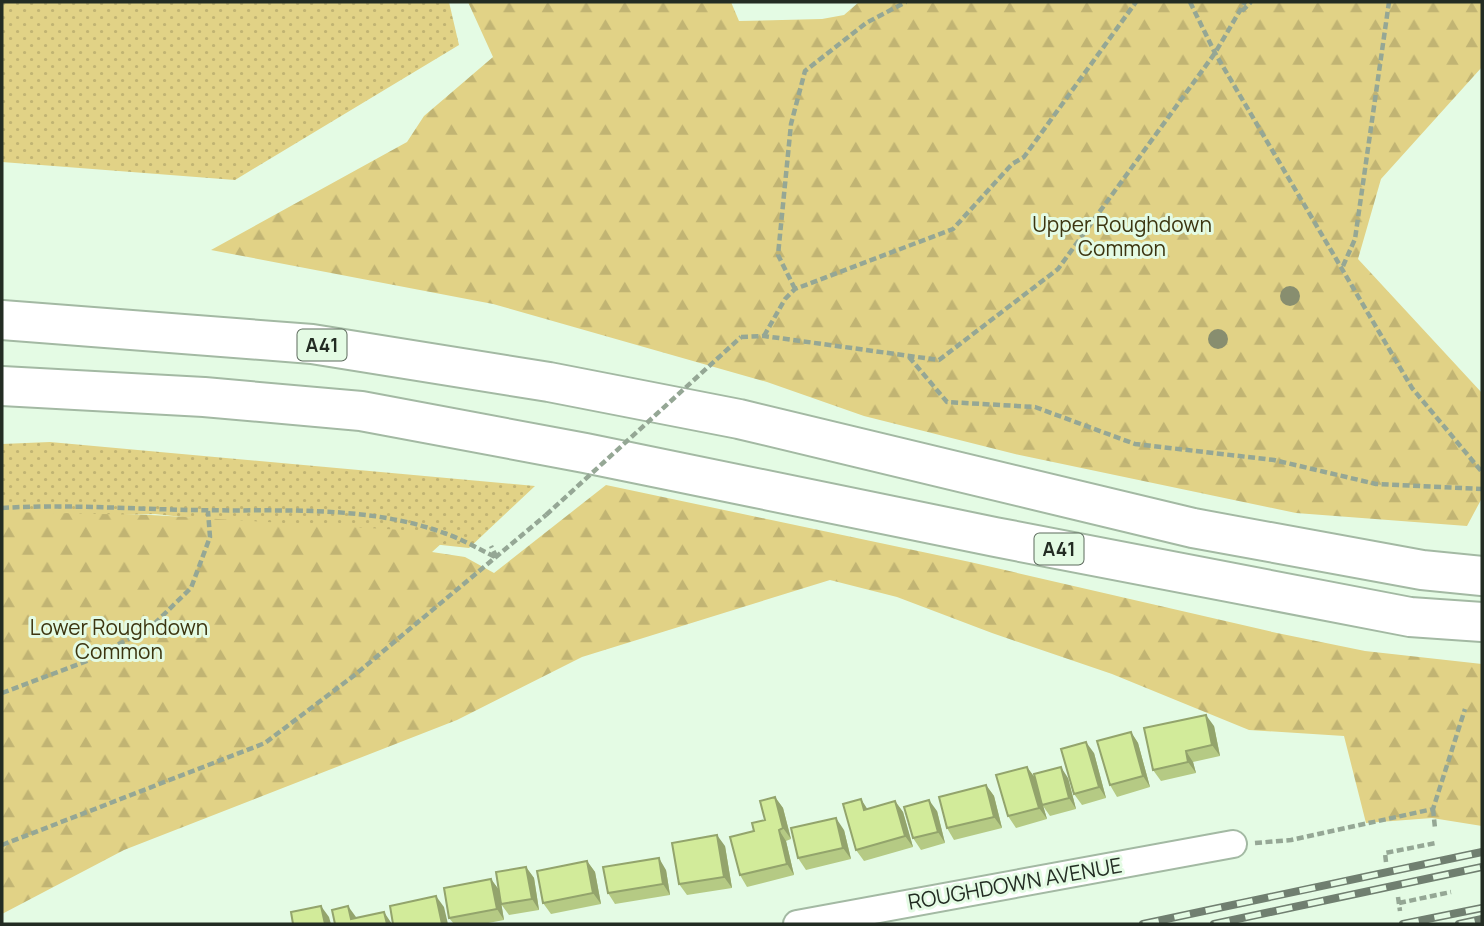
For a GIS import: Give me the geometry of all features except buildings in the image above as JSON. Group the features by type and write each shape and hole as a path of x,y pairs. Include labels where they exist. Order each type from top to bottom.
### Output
{"highway":[{"name":"A41","path":"2,320 312,344 549,382 739,419 1193,528 1422,570 1482,576"},
{"name":"A41","path":"2,386 204,397 361,411 1410,617 1482,622"}],"street":[{"name":"ROUGHDOWN AVENUE","path":"797,924 1233,844"}],"path":[{"path":"795,289 778,255 791,124 805,71 866,23 906,2"},
{"path":"764,336 785,299 795,289 953,229 1012,164 1024,157 1136,2"},
{"path":"1191,2 1216,53 1412,388 1482,472"},
{"path":"2,845 265,743 356,674 497,558 741,337 764,336 939,360 1058,269 1216,53 1245,2"},
{"path":"1239,15 1251,2"},
{"path":"1342,267 1355,239 1389,2"},
{"path":"908,355 947,402 1035,407 1135,444 1274,460 1376,484 1482,489"},
{"path":"2,508 41,506 208,511 293,510 386,519 443,532 497,558"},
{"path":"2,693 87,661 151,627 191,589 210,537 208,511"},
{"path":"491,546 497,558"},
{"path":"1435,828 1433,808 1465,709"},
{"path":"1233,844 1291,840 1433,808"},
{"path":"1386,862 1385,853 1436,843"},
{"path":"1400,911 1398,900 1451,892"}],"green space":[{"path":"2,2 449,2 459,45 235,180 2,162"},
{"name":"Upper Roughdown Common","path":"468,2 731,2 739,21 822,19 844,15 859,2 1482,2 1482,67 1381,179 1358,259 1482,393 1482,498 1467,526 1296,513 1015,454 864,416 767,382 493,304 211,250 407,142 424,116 493,57"},
{"path":"50,442 535,486 469,548 155,514 2,519 2,444"},
{"name":"Lower Roughdown Common","path":"606,485 970,562 1365,651 1482,664 1482,826 1432,818 1366,823 1344,736 1249,730 1112,674 897,597 830,580 582,657 457,720 124,850 2,914 2,512 151,515 453,533 432,552 465,557 494,573"}],"railway":[{"path":"1143,924 1482,852"},
{"path":"1214,924 1482,867"},
{"path":"1403,924 1482,908"},
{"path":"1459,924 1482,919"}]}
